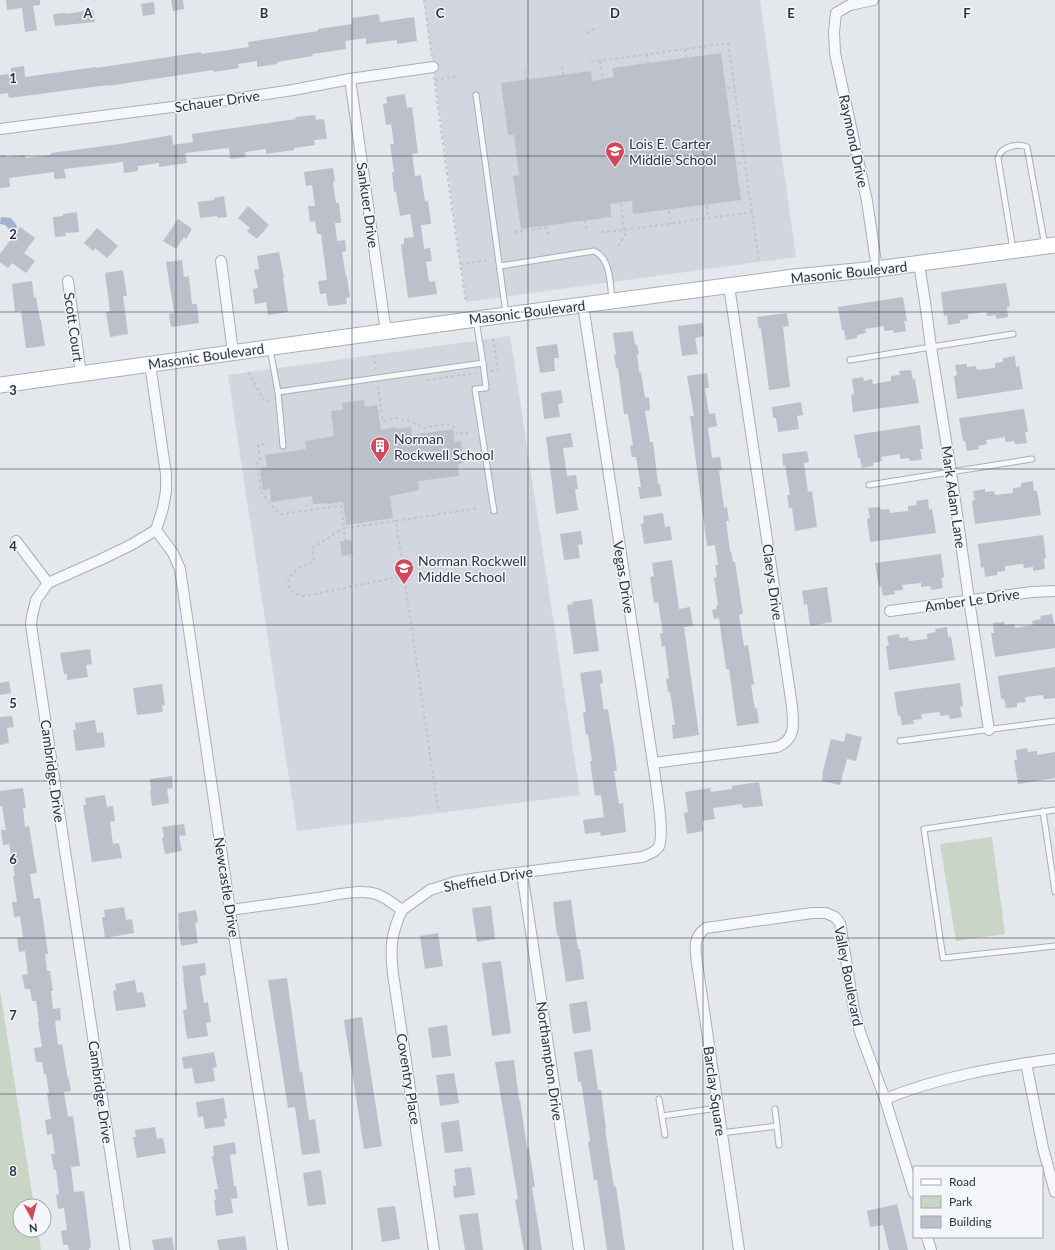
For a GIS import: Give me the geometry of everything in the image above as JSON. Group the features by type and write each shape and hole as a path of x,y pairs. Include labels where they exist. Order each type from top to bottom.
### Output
{"street":[{"name":"Raymond Drive","path":"873,0 850,5 836,13 834,32 836,53 867,201 877,269"},
{"name":"Schauer Drive","path":"0,129 227,100 293,90 350,79 433,67"},
{"name":"Sankuer Drive","path":"350,79 386,332"},
{"name":"Masonic Boulevard","path":"0,385 506,315 794,277 919,264 1050,246"},
{"path":"220,261 233,352"},
{"name":"Mark Adam Lane","path":"919,264 989,730"},
{"name":"Scott Court","path":"68,280 81,374"},
{"name":"Claeys Drive","path":"653,763 777,747 783,745 788,740 792,735 794,726 729,286"},
{"name":"Vegas Drive","path":"583,305 653,763 661,832 660,844 658,848"},
{"path":"16,541 48,583 119,551 156,530 164,508 166,474 150,364"},
{"name":"Newcastle Drive","path":"156,530 173,553 180,569 230,910 283,1250"},
{"name":"Cambridge Drive","path":"48,583 36,600 31,625 125,1250"},
{"name":"Amber Le Drive","path":"890,611 1032,592 1055,591"},
{"name":"Sheffield Drive","path":"402,910 430,890 441,886 478,878 642,857 658,848"},
{"name":"Northampton Drive","path":"522,873 578,1250"},
{"path":"230,910 327,896 367,893 375,894 386,899 402,910"},
{"name":"Coventry Place","path":"402,910 396,923 391,944 392,974 434,1250"},
{"name":"Valley Boulevard","path":"699,933 706,928 812,913 826,913 835,917 840,923 842,929 846,964 860,1035 885,1099 913,1190"},
{"name":"Barclay Square","path":"699,933 695,950 696,963 739,1250"},
{"path":"885,1099 927,1083 974,1072 1055,1059"},
{"path":"1026,1063 1043,1148 1055,1192"},
{"path":"927,1238 931,1250"}],"lane":[{"path":"476,95 506,315"},
{"path":"1013,251 998,158 1001,152 1009,147 1019,145 1027,147 1050,246"},
{"path":"500,266 594,250 605,259 608,268 612,301"},
{"path":"476,319 486,388 475,389 494,511"},
{"path":"850,360 1014,334"},
{"path":"270,348 278,392 283,446"},
{"path":"278,392 483,363"},
{"path":"869,485 1032,459"},
{"path":"900,741 1055,721"},
{"path":"1055,810 924,829 943,958 1055,946"},
{"path":"1043,811 1055,892"},
{"path":"659,1099 665,1135"},
{"path":"662,1116 718,1108"},
{"path":"775,1109 779,1145"},
{"path":"721,1133 777,1126"}],"path":[{"path":"424,0 466,302"},
{"path":"587,33 595,28 599,28"},
{"path":"591,62 728,44 746,162 759,262"},
{"path":"685,49 687,62"},
{"path":"647,55 649,67"},
{"path":"600,61 603,79"},
{"path":"562,66 564,79"},
{"path":"525,71 527,84"},
{"path":"435,80 457,76"},
{"path":"721,89 735,88"},
{"path":"726,127 740,125"},
{"path":"732,164 746,162"},
{"path":"706,200 708,218"},
{"path":"618,246 625,236 621,202"},
{"path":"668,205 671,224"},
{"path":"601,232 671,224 753,212"},
{"path":"584,214 587,232"},
{"path":"546,220 549,239"},
{"path":"514,232 547,228"},
{"path":"460,264 488,260"},
{"path":"424,381 498,370 494,338"},
{"path":"374,354 376,370"},
{"path":"386,386 378,387 383,421 396,418 410,421 424,428 448,424 454,427 457,434 468,433"},
{"path":"264,444 258,445 260,459 256,462 261,491 270,504 281,514 340,506 345,540"},
{"path":"404,576 305,596 295,594 289,588 290,578 297,570 314,561 312,548 344,528 479,508"},
{"path":"396,521 438,809"}],"shaded area":[{"name":"Lois E. Carter Middle School","path":"424,0 760,0 796,257 466,302"},
{"name":"Norman Rockwell Middle School","path":"510,336 580,795 297,831 228,375"}],"green space":[{"path":"992,837 1005,934 956,941 940,844"},
{"path":"0,990 33,1198 12,1198 12,1238 39,1238 41,1250 0,1250"}],"water":[{"path":"1,217 11,218 17,226 16,229 10,230 5,225 0,224"}],"building":[{"path":"6,0 40,0 40,5 33,6 37,30 25,32 22,8 7,10"},
{"path":"171,0 183,0 184,9 173,11"},
{"path":"154,2 155,14 143,16 141,4"},
{"path":"93,10 95,22 55,26 53,14"},
{"path":"379,14 380,22 414,17 417,41 397,44 397,40 366,44 366,38 345,41 346,49 312,54 313,56 277,62 277,64 257,67 257,61 238,64 239,68 214,72 213,70 108,86 9,98 8,93 0,94 0,75 11,74 11,68 24,66 25,77 201,52 201,54 249,47 248,42 352,24 352,18"},
{"path":"721,53 741,200 633,214 632,201 610,204 611,217 521,229 513,176 519,175 514,135 508,135 501,83 591,71 592,81 614,77 612,68"},
{"path":"405,94 407,108 412,107 418,153 412,154 415,176 421,175 425,201 428,201 431,224 421,225 424,249 430,248 432,261 426,262 429,282 435,281 437,294 408,298 401,245 404,244 404,238 414,237 410,214 400,216 396,192 394,192 392,172 394,172 390,144 394,144 391,124 386,125 383,104 387,103 386,97"},
{"path":"315,115 316,120 324,119 327,139 314,140 315,145 294,148 294,150 266,154 266,149 245,152 246,157 230,159 229,148 185,153 187,163 159,167 159,163 138,166 138,171 124,173 123,162 64,169 66,178 54,179 54,172 9,178 10,187 0,188 0,156 6,155 6,157 24,155 26,158 51,155 51,153 120,144 172,135 173,145 193,142 192,134"},
{"path":"333,168 336,203 339,203 341,223 335,223 337,241 345,240 346,251 342,252 350,297 346,298 347,304 328,306 326,293 320,294 318,281 327,280 321,234 317,234 315,221 310,222 308,206 315,206 312,185 306,186 304,172"},
{"path":"224,196 227,217 217,218 217,216 200,218 198,202 214,200 214,198"},
{"path":"248,206 269,225 257,239 247,231 250,228 238,218"},
{"path":"77,212 79,232 65,233 66,236 55,237 53,217"},
{"path":"178,219 191,228 191,231 186,239 184,237 176,249 163,241"},
{"path":"20,227 35,238 24,253 35,261 26,273 12,263 8,268 0,262 0,254"},
{"path":"97,228 118,246 107,258 95,248 93,251 84,243"},
{"path":"279,252 288,312 268,315 266,302 255,304 253,289 258,288 254,270 259,269 257,256"},
{"path":"182,260 184,277 189,276 192,304 197,304 199,323 171,327 169,314 174,313 166,262"},
{"path":"123,270 127,296 123,296 128,334 110,337 106,312 110,311 105,273"},
{"path":"32,281 34,298 36,297 45,346 26,348 21,311 15,312 12,284"},
{"path":"1006,283 1010,306 1007,307 1008,317 996,319 996,315 987,316 986,312 968,314 968,319 960,320 960,323 948,325 947,315 944,316 941,292"},
{"path":"903,297 907,321 904,321 906,331 894,333 893,330 884,331 884,326 865,329 866,333 857,335 857,338 846,340 844,330 842,330 838,307"},
{"path":"787,313 789,326 783,327 790,387 769,390 761,328 759,329 757,317"},
{"path":"703,323 704,336 695,338 698,354 682,356 678,326"},
{"path":"633,331 635,345 637,344 639,354 637,354 639,372 641,372 645,398 649,397 650,410 645,411 650,442 653,442 658,484 660,484 662,496 640,499 638,487 641,487 636,457 632,457 630,446 633,445 628,414 624,414 618,368 616,368 614,355 616,354 613,333"},
{"path":"557,344 559,358 554,358 555,371 540,373 536,347"},
{"path":"1015,356 1016,367 1019,366 1023,389 957,399 954,376 957,375 955,365 967,364 967,367 976,366 977,370 995,368 995,363 1003,362 1003,358"},
{"path":"911,370 913,380 915,379 919,403 853,412 851,395 854,394 852,379 863,377 864,381 872,379 873,384 891,381 891,376 900,375 899,371"},
{"path":"707,373 709,388 705,388 709,414 715,413 717,426 708,428 712,458 720,457 722,470 719,471 724,508 727,507 729,521 726,521 730,552 731,551 733,562 735,562 743,614 739,615 744,646 748,645 754,684 751,685 759,723 737,726 729,669 726,669 719,618 714,619 712,610 717,609 716,605 718,605 714,578 717,577 715,565 718,565 715,545 707,546 690,416 694,416 687,376"},
{"path":"561,390 563,403 558,404 560,417 544,419 541,393"},
{"name":"Norman Rockwell School","path":"364,400 365,407 377,405 381,430 396,427 396,429 411,427 412,435 453,429 455,442 461,441 464,463 458,464 459,476 418,481 419,490 390,496 393,518 346,525 343,502 313,504 312,496 271,502 270,489 263,490 260,468 267,467 265,455 306,449 305,441 334,436 331,411 343,410 342,403"},
{"path":"801,402 803,415 797,416 799,429 778,432 776,418 773,418 772,407"},
{"path":"1024,409 1028,432 1025,432 1027,443 1015,444 1014,441 1005,442 1005,437 986,440 987,444 978,446 979,449 967,451 965,441 963,441 959,418"},
{"path":"920,425 923,449 920,449 922,460 910,461 909,458 900,459 900,454 881,457 882,461 873,463 873,466 862,468 860,458 858,458 854,435"},
{"path":"571,433 573,447 563,448 567,476 576,475 578,489 575,489 578,510 556,514 546,437"},
{"path":"807,451 809,462 804,463 808,492 812,491 817,527 795,531 792,508 789,508 787,495 790,495 785,465 783,466 782,454"},
{"path":"1033,481 1034,491 1037,491 1041,515 975,524 972,501 975,500 973,491 985,489 985,492 994,491 995,495 1013,493 1013,488 1021,487 1021,483"},
{"path":"928,499 929,510 932,509 936,533 870,542 867,519 870,518 868,508 880,507 881,510 889,509 890,513 908,511 908,506 917,505 916,501"},
{"path":"663,513 665,527 670,526 672,540 644,544 641,524 644,523 643,516"},
{"path":"581,531 583,544 578,545 580,558 564,560 560,534"},
{"path":"1043,535 1046,558 1044,559 1045,569 1033,571 1033,567 1024,568 1023,564 1005,566 1005,571 997,572 997,575 985,577 984,567 981,568 978,544"},
{"path":"351,540 353,554 342,556 340,541"},
{"path":"941,554 944,577 941,578 943,588 931,590 930,586 921,587 921,583 902,585 903,590 894,591 895,594 883,596 881,586 879,587 875,563"},
{"path":"672,560 679,609 690,607 693,626 684,627 699,735 673,739 672,725 675,725 670,692 668,692 666,679 669,678 665,646 662,647 660,633 663,633 658,602 654,603 650,577 654,576 652,563"},
{"path":"827,587 832,622 810,626 807,604 804,605 802,591"},
{"path":"592,599 599,651 574,654 567,605 573,604 572,602"},
{"path":"1052,614 1055,624 1055,648 995,657 991,633 994,633 993,623 1004,622 1005,625 1014,624 1015,628 1033,625 1032,621 1041,619 1040,616"},
{"path":"947,627 948,637 951,637 955,660 889,670 886,646 889,646 887,636 899,634 900,638 908,637 909,641 927,639 927,634 936,632 935,629"},
{"path":"90,649 92,664 86,665 88,677 67,680 67,674 64,674 60,653"},
{"path":"1055,667 1055,698 1044,699 1043,695 1025,697 1026,702 1017,703 1017,707 1006,708 1004,699 1001,699 998,676"},
{"path":"601,670 603,683 600,684 604,710 608,709 617,771 614,771 619,804 623,803 626,832 601,836 600,832 585,834 583,820 604,817 601,795 595,796 590,761 592,761 583,713 586,712 580,673"},
{"path":"9,681 11,693 0,695 0,683"},
{"path":"960,683 963,706 960,707 962,717 950,719 949,715 940,716 940,712 921,714 922,719 913,720 914,724 902,725 900,715 898,716 894,692"},
{"path":"162,684 165,705 162,705 163,712 137,715 133,688"},
{"path":"12,716 14,727 7,728 9,743 0,745 0,717"},
{"path":"95,720 97,733 103,732 105,747 76,751 73,730 76,730 75,723"},
{"path":"846,733 862,737 856,761 847,759 840,785 822,781 822,775 831,739 844,742"},
{"path":"1027,748 1028,752 1037,751 1037,755 1055,752 1055,778 1018,784 1014,760 1017,760 1016,750"},
{"path":"172,776 173,788 167,789 169,803 152,806 150,779"},
{"path":"759,782 763,806 743,808 742,804 713,808 715,819 702,821 703,831 687,834 684,813 688,812 685,792 710,788 711,792 732,789 732,786"},
{"path":"23,788 26,808 23,808 25,827 29,826 37,873 30,874 34,899 40,898 48,954 45,954 47,971 50,971 53,991 51,991 53,1009 60,1008 61,1020 55,1021 58,1045 62,1044 71,1091 64,1092 68,1117 73,1116 80,1166 71,1167 74,1192 84,1191 91,1247 89,1250 69,1250 68,1245 63,1245 61,1231 67,1230 64,1208 58,1209 56,1195 59,1194 56,1170 54,1170 51,1154 55,1154 52,1134 47,1135 45,1120 51,1119 47,1093 49,1093 46,1074 44,1074 42,1062 36,1062 34,1048 42,1047 36,1001 32,1001 30,989 25,989 22,975 28,974 25,951 19,952 17,938 23,937 20,916 14,917 12,902 17,902 13,876 15,876 9,844 3,845 1,830 6,830 2,806 0,806 0,791"},
{"path":"105,795 107,807 113,806 115,821 110,822 113,844 119,843 122,858 92,862 83,805 86,805 85,798"},
{"path":"184,824 186,835 179,836 182,851 165,854 162,838 164,837 162,827"},
{"path":"571,900 584,979 566,982 559,935 557,936 553,902"},
{"path":"491,906 495,939 477,942 472,908"},
{"path":"124,907 126,920 132,919 134,933 105,938 102,917 105,917 104,910"},
{"path":"196,910 198,922 195,923 198,943 181,946 178,913"},
{"path":"438,933 443,966 425,969 420,936"},
{"path":"501,961 511,1033 492,1036 482,963"},
{"path":"205,963 206,975 200,976 204,1003 208,1002 211,1022 206,1023 208,1036 187,1039 183,1010 187,1009 182,966"},
{"path":"287,978 300,1073 302,1072 309,1120 315,1119 320,1153 302,1155 295,1107 288,1108 268,980"},
{"path":"135,980 137,993 143,992 146,1007 116,1011 113,991 116,990 115,984"},
{"path":"587,1001 591,1031 573,1034 569,1004"},
{"path":"362,1017 382,1146 364,1149 344,1020"},
{"path":"447,1025 451,1056 432,1058 428,1028"},
{"path":"592,1049 598,1090 601,1090 605,1129 614,1187 616,1186 625,1250 607,1250 597,1180 594,1180 581,1082 578,1082 574,1052"},
{"path":"214,1052 217,1067 213,1068 215,1081 195,1084 192,1068 184,1069 182,1057"},
{"path":"514,1060 519,1100 535,1187 532,1187 542,1250 524,1250 515,1200 518,1199 495,1062"},
{"path":"454,1073 459,1103 440,1106 436,1075"},
{"path":"224,1098 227,1118 224,1119 225,1126 205,1129 203,1116 198,1117 196,1102"},
{"path":"459,1120 463,1151 445,1153 441,1123"},
{"path":"155,1127 157,1139 163,1138 166,1153 137,1158 133,1137 136,1137 135,1130"},
{"path":"235,1142 236,1154 230,1155 234,1186 236,1186 238,1198 231,1199 233,1213 216,1216 214,1189 218,1189 212,1156 214,1156 213,1146"},
{"path":"471,1167 475,1195 454,1198 453,1186 456,1186 454,1169"},
{"path":"321,1170 326,1204 308,1206 303,1173"},
{"path":"897,1204 908,1250 889,1250 883,1225 870,1227 867,1211"},
{"path":"395,1206 400,1239 382,1242 377,1208"},
{"path":"478,1213 483,1250 465,1250 459,1215"},
{"path":"245,1236 247,1250 219,1250 217,1240"},
{"path":"172,1237 174,1250 154,1250 152,1240"}],"place":[{"name":"Lois E. Carter Middle School","path":"615,168"},
{"name":"Norman Rockwell School","path":"380,463"},
{"name":"Norman Rockwell Middle School","path":"404,585"}]}
